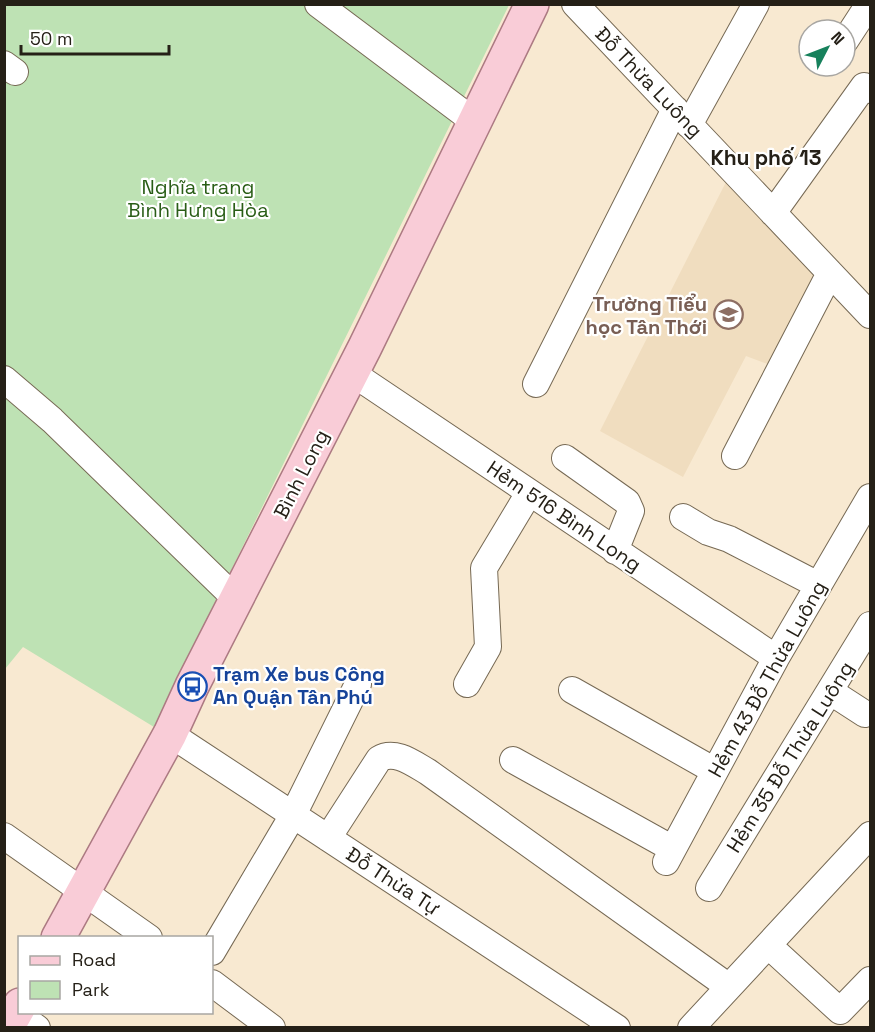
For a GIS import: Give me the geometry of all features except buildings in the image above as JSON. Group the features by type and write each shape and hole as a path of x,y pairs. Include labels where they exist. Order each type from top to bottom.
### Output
{"main road":[{"name":"Bình Long","path":"59,936 170,734 236,599 352,373 532,4"}],"street":[{"path":"318,4 475,122"},
{"name":"Đỗ Thừa Luông","path":"575,4 830,273 869,311"},
{"path":"536,384 682,117 756,4"},
{"path":"857,22 869,4"},
{"path":"773,213 864,86 870,90"},
{"path":"735,456 830,273"},
{"name":"Hẻm 516 Bình Long","path":"352,373 776,658"},
{"path":"4,379 52,420 236,599"},
{"path":"565,458 627,502 631,512 615,551"},
{"path":"467,684 488,647 484,606 484,568 529,493"},
{"name":"Hẻm 43 Đỗ Thừa Luông","path":"513,760 670,856 776,658 818,585 862,532 870,497"},
{"path":"683,517 708,532 729,539 818,585"},
{"name":"Hẻm 35 Đỗ Thừa Luông","path":"709,888 870,625"},
{"path":"213,950 292,815 358,684"},
{"path":"572,690 715,771"},
{"path":"831,692 865,714"},
{"name":"Đỗ Thừa Tự","path":"170,734 617,1028"},
{"path":"328,838 379,759 385,756 399,756 428,772 729,987"},
{"path":"691,1028 870,835"},
{"path":"4,836 146,936"},
{"path":"768,945 840,1011 870,980"},
{"path":"213,983 272,1028"}],"shaded area":[{"name":"Trường Tiểu học Tân Thới","path":"726,182 817,275 773,366 746,356 683,477 600,431"}],"green space":[{"name":"Nghĩa trang Bình Hưng Hòa","path":"5,5 509,5 154,727 23,647 5,669"}],"place":[{"name":"Trường Tiểu học Tân Thới","path":"728,315"},
{"name":"Trạm Xe bus Công An Quận Tân Phú","path":"192,686"}],"district":[{"name":"Khu phố 13","path":"766,157"}]}
